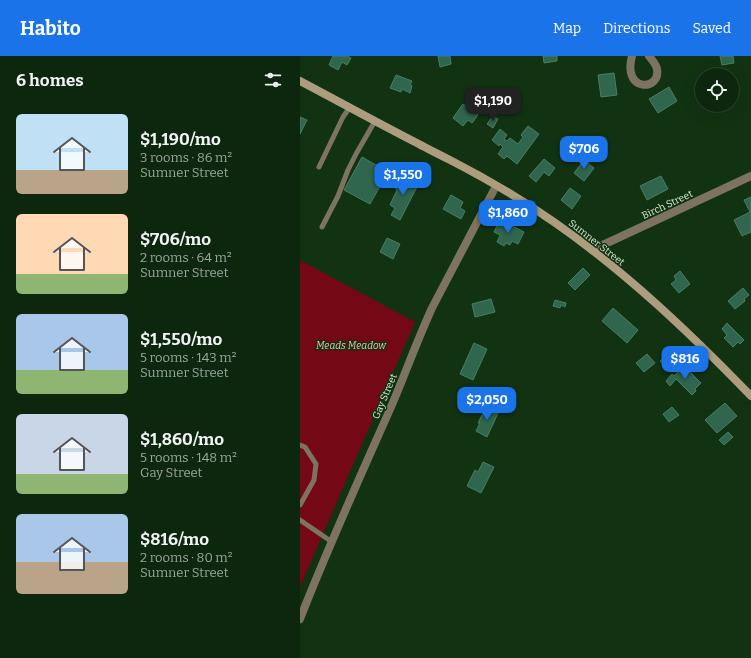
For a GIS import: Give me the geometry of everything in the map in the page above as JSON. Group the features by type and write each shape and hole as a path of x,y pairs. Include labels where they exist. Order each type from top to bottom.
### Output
{"main road":[{"name":"Sumner Street","path":"300,81 450,160 496,186 553,222 592,250 641,290 751,396"}],"street":[{"path":"632,56 630,69 631,75 636,83 641,85 649,84 654,81 656,77 657,68 649,56"},
{"name":"Birch Street","path":"592,250 751,176"},
{"name":"Gay Street","path":"300,619 320,568 432,308 496,186"}],"lane":[{"path":"320,167 350,107"},
{"path":"322,227 338,196 351,165 375,121"},
{"path":"300,445 305,447 316,464 314,480 300,506"},
{"path":"300,520 332,542"}],"green space":[{"name":"Meads Meadow","path":"300,260 415,322 300,587"}],"building":[{"path":"333,56 347,56 351,58 347,65 342,62 338,70 329,65"},
{"path":"438,56 450,56 451,64 440,67"},
{"path":"543,56 557,56 557,61 544,63"},
{"path":"720,56 733,56 734,63 722,65"},
{"path":"614,73 617,95 601,97 598,75"},
{"path":"396,75 412,81 410,85 412,86 410,93 402,89 401,92 390,88"},
{"path":"669,87 677,101 658,113 649,99"},
{"path":"463,104 478,115 472,123 468,120 463,126 453,118"},
{"path":"493,116 498,119 493,128 487,124"},
{"path":"300,117 307,120 300,134"},
{"path":"528,126 539,134 517,164 507,156 504,159 498,154 503,147 500,144 499,146 492,140 500,129 507,135 504,139 507,141 510,138 518,144 523,137 521,135"},
{"path":"579,136 587,143 582,149 574,142"},
{"path":"362,157 388,172 370,204 344,190"},
{"path":"544,159 555,168 549,176 544,172 536,182 529,176"},
{"path":"584,160 594,168 584,181 574,173"},
{"path":"401,174 417,182 415,186 417,187 400,220 391,215 395,208 390,205 397,190 395,188"},
{"path":"661,176 668,189 647,200 640,186"},
{"path":"570,188 581,196 572,209 561,200"},
{"path":"451,195 463,202 460,208 465,211 461,219 443,209"},
{"path":"751,197 751,232 742,236 734,220 750,212 744,200"},
{"path":"500,220 524,232 518,244 512,241 510,245 506,243 504,246 497,242 500,235 494,232"},
{"path":"387,238 400,244 393,259 380,252"},
{"path":"583,268 590,275 575,290 568,283"},
{"path":"680,271 690,284 679,293 671,284 676,280 674,276"},
{"path":"743,288 749,295 744,299 745,301 735,309 728,301"},
{"path":"491,299 495,312 475,317 472,304"},
{"path":"555,300 566,303 565,307 561,305 560,308 553,306"},
{"path":"613,308 638,330 627,343 602,321"},
{"path":"727,323 744,340 740,344 738,342 733,347 724,338 727,335 722,329"},
{"path":"474,343 487,349 473,380 460,374"},
{"path":"671,351 680,361 670,371 660,361"},
{"path":"647,354 655,363 644,372 636,363"},
{"path":"684,366 701,383 692,395 676,379 670,386 666,381 672,374 674,376"},
{"path":"725,403 737,416 717,433 705,420"},
{"path":"487,405 499,411 487,437 476,431 480,423 478,423"},
{"path":"672,407 679,415 669,422 663,414"},
{"path":"728,432 733,437 724,445 719,440"},
{"path":"483,462 494,467 481,493 467,486 475,470 478,472"}]}
